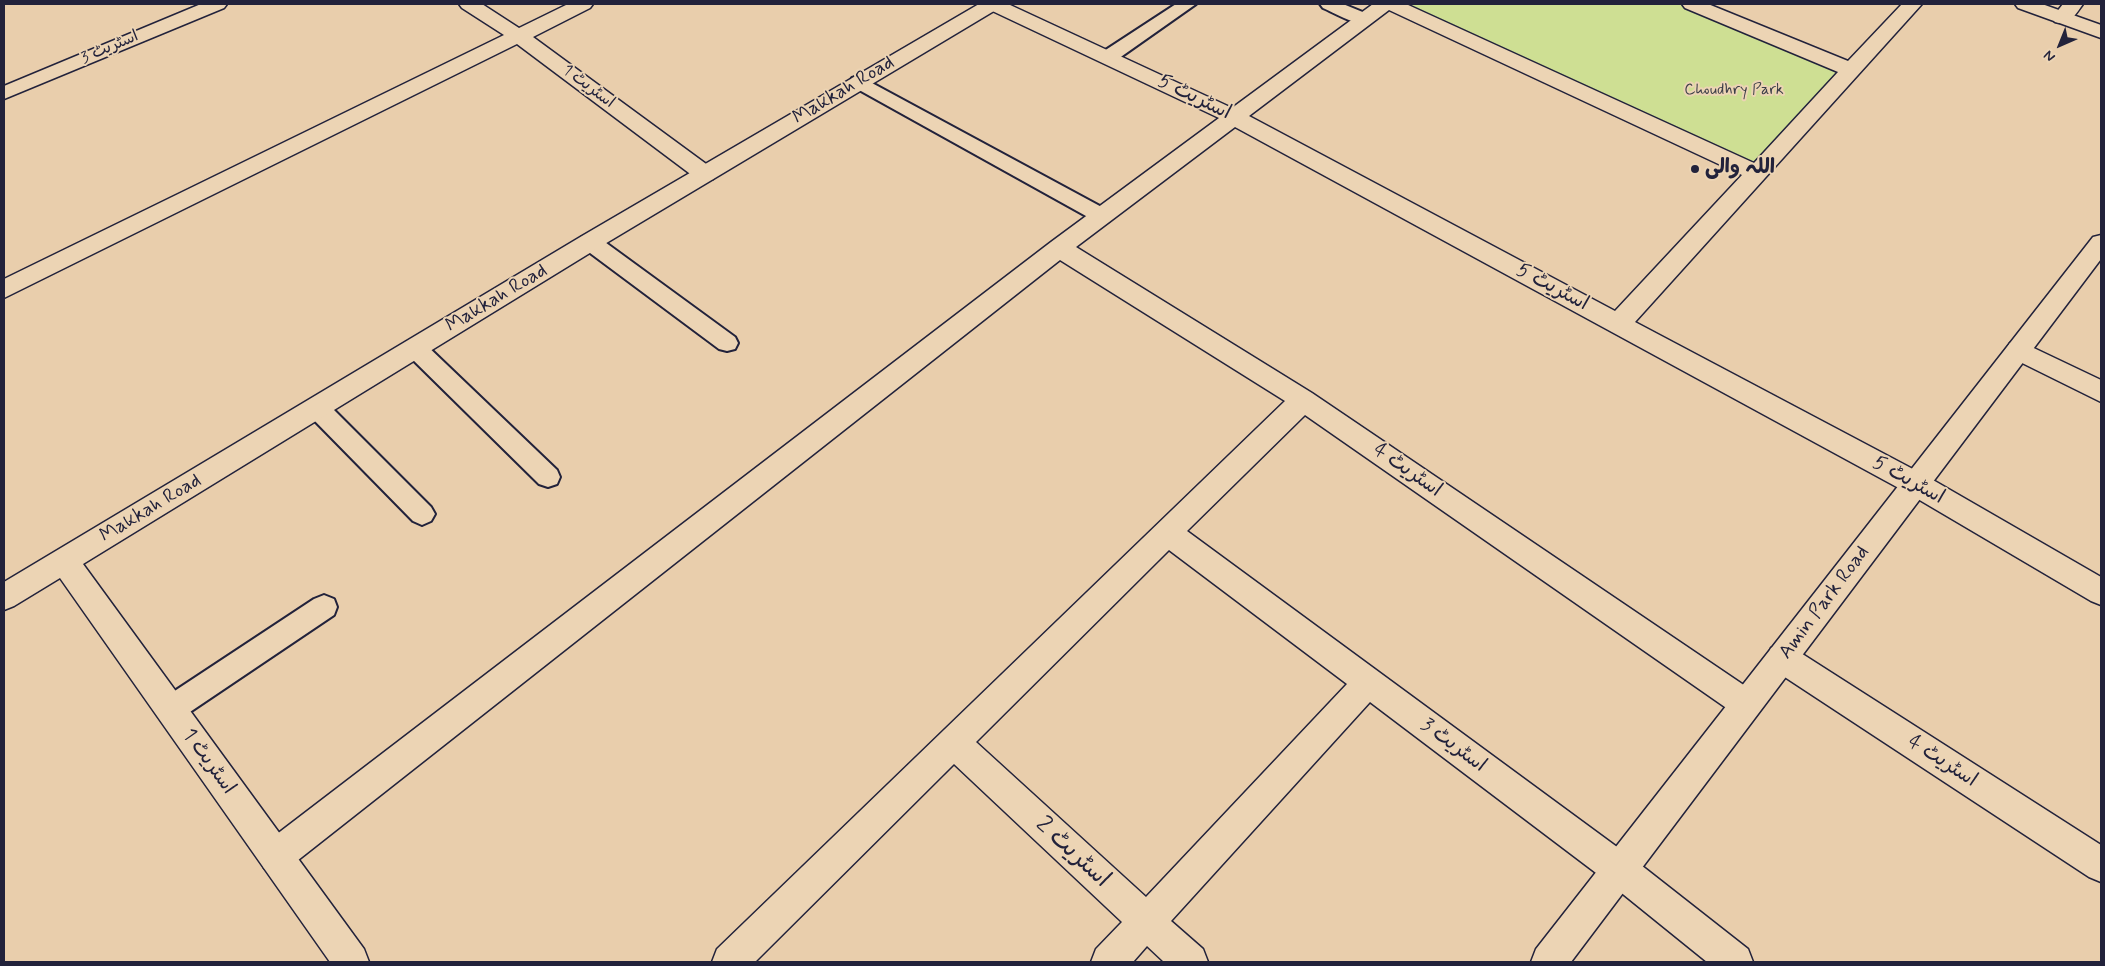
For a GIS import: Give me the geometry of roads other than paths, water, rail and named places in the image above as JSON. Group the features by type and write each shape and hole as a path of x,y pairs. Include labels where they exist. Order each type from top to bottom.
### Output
{"street":[{"name":"اسٹریٹ 3","path":"4,93 217,4"},
{"name":"اسٹریٹ 1","path":"470,4 519,36 705,174"},
{"path":"4,288 584,4"},
{"name":"اسٹریٹ 5","path":"992,4 1234,117 1916,484 2101,592"},
{"name":"Makkah Road","path":"4,597 590,242 992,4"},
{"path":"276,856 1059,248 1385,4"},
{"path":"1391,4 1757,173"},
{"path":"1692,4 1852,70"},
{"path":"1618,324 1912,4"},
{"path":"2025,4 2067,11 2101,32"},
{"name":"Amin Park Road","path":"1549,962 2101,243"},
{"name":"اسٹریٹ 4","path":"1059,248 1304,400 1746,704"},
{"path":"2019,350 2101,392"},
{"path":"730,962 1304,400"},
{"name":"اسٹریٹ 3","path":"1168,533 1620,870 1735,962"},
{"name":"اسٹریٹ 1","path":"65,561 351,962"},
{"name":"اسٹریٹ 4","path":"1782,658 2101,865"},
{"path":"1109,962 1145,921 1368,683"},
{"name":"اسٹریٹ 2","path":"954,742 1190,962"}],"lane":[{"path":"1108,57 1187,4"},
{"path":"1329,4 1364,19"},
{"path":"859,82 1102,216"},
{"path":"590,242 727,343"},
{"path":"415,348 548,477"},
{"path":"317,408 422,514"},
{"path":"171,710 324,607"}],"place":[{"name":"اللہ والی","path":"1695,169"}],"park label":[{"name":"Choudhry Park","path":"1734,91"}]}
